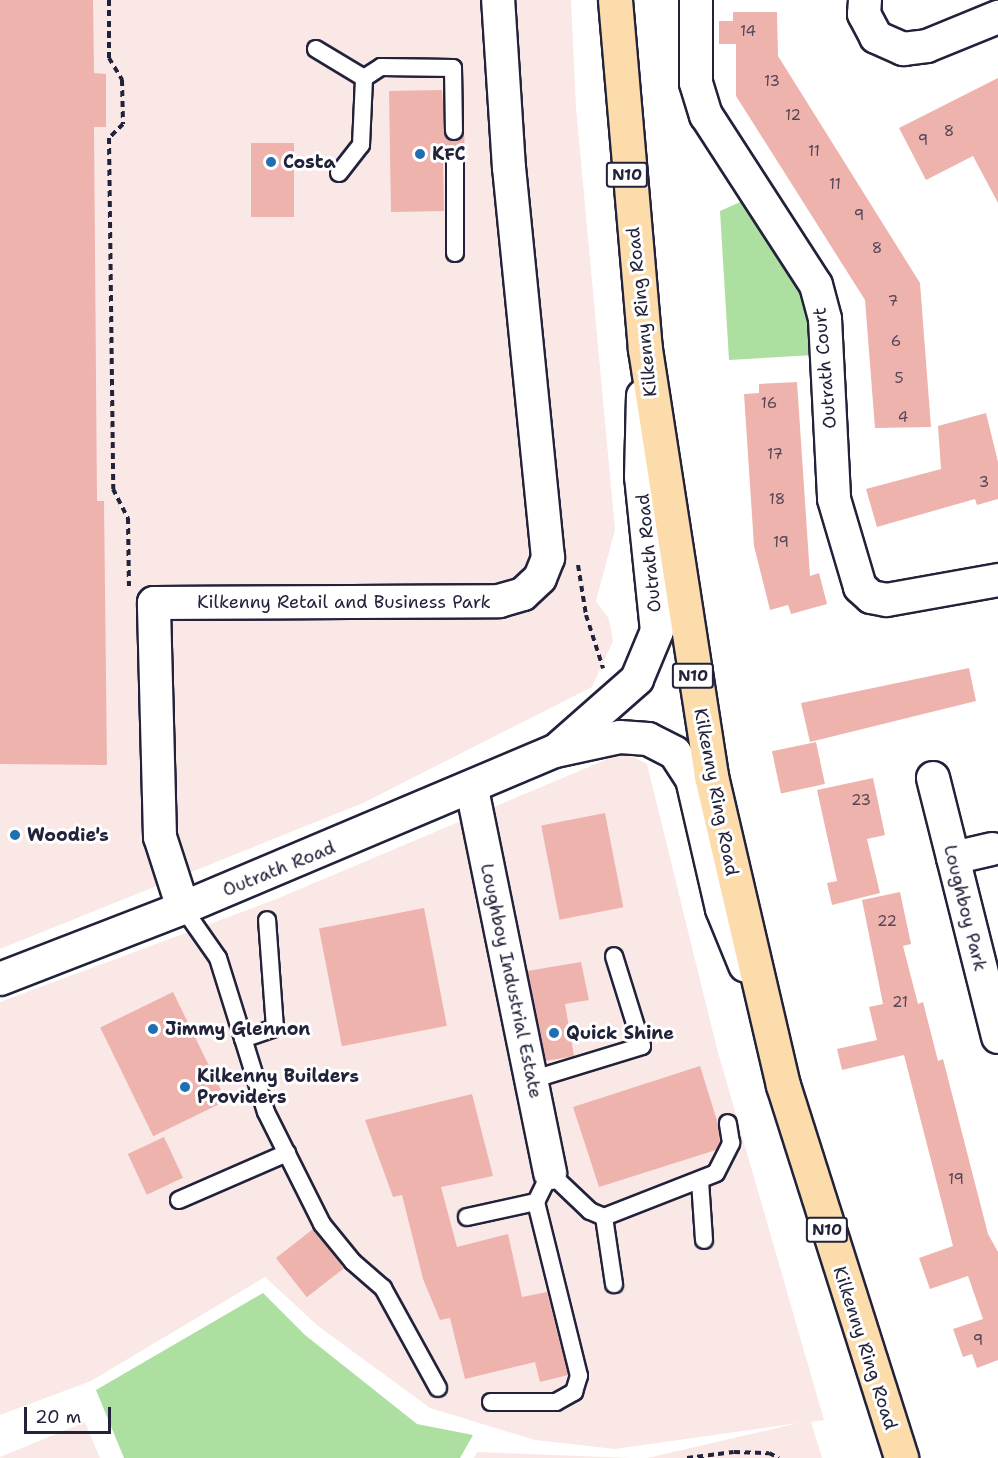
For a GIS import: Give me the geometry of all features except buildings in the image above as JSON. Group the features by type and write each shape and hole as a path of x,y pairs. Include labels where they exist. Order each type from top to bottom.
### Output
{"highway":[{"name":"Kilkenny Ring Road","path":"615,0 645,349 707,752 759,999 847,1295 901,1458"}],"street":[{"name":"Kilkenny Retail and Business Park","path":"183,908 160,837 154,603 499,602 523,594 540,579 548,558 509,168 498,0"},
{"name":"Outrath Court","path":"696,0 696,83 706,115 816,285 825,319 834,499 860,587 871,597 886,600 998,580"},
{"path":"865,0 864,14 876,37 903,49 927,46 998,17"},
{"path":"987,0 998,6"},
{"name":"Outrath Road","path":"555,751 622,696 636,679 657,631 641,477 645,349"},
{"name":"Outrath Road","path":"0,979 183,908 472,789 555,751 620,737 648,739 675,753 692,779 722,909 759,999"},
{"name":"Loughboy Park","path":"933,778 998,1037"},
{"name":"Loughboy Industrial Estate","path":"472,789 550,1173"},
{"path":"953,858 992,849"}],"lane":[{"path":"316,49 364,78"},
{"path":"364,78 381,67 453,68 454,131"},
{"path":"339,173 361,145 364,78"},
{"path":"454,253 455,157"},
{"path":"183,908 218,958 266,1112 322,1224 353,1262 383,1288 438,1388"},
{"path":"243,1039 275,1028 267,920"},
{"path":"531,1080 642,1046 614,956"},
{"path":"604,1217 626,1205 700,1181 723,1163 731,1143 728,1123"},
{"path":"179,1200 287,1153"},
{"path":"491,1402 556,1402 574,1392 579,1376 536,1202 550,1173 590,1210 604,1217"},
{"path":"700,1181 705,1240"},
{"path":"467,1217 536,1202"},
{"path":"604,1217 614,1284"}],"path":[{"path":"109,0 109,58 122,80 123,124 109,138 113,489 128,518 129,597"},
{"path":"687,1458 734,1452 769,1453 779,1458"}],"shaded area":[{"path":"0,0 571,0 576,108 615,530 596,601 609,619 613,641 592,687 363,803 0,949"},
{"path":"624,752 647,764 717,1049 824,1420 811,1422 822,1458 647,1458 799,1423 615,1449 535,1440 430,1408 318,1326 265,1277 91,1381 0,1415 0,1002 274,900"},
{"path":"85,1422 100,1458 0,1458 0,1457"},
{"path":"477,1452 632,1458 474,1458"}],"green space":[{"path":"749,198 808,296 814,355 729,360 720,211"},
{"path":"263,1293 305,1335 417,1424 473,1435 460,1458 124,1458 96,1390"}],"place":[{"name":"KFC","path":"420,154"},
{"name":"Costa","path":"271,162"},
{"name":"Woodie's","path":"15,835"},
{"name":"Jimmy Glennon","path":"153,1029"},
{"name":"Quick Shine","path":"554,1033"},
{"name":"Kilkenny Builders Providers","path":"185,1087"}]}
